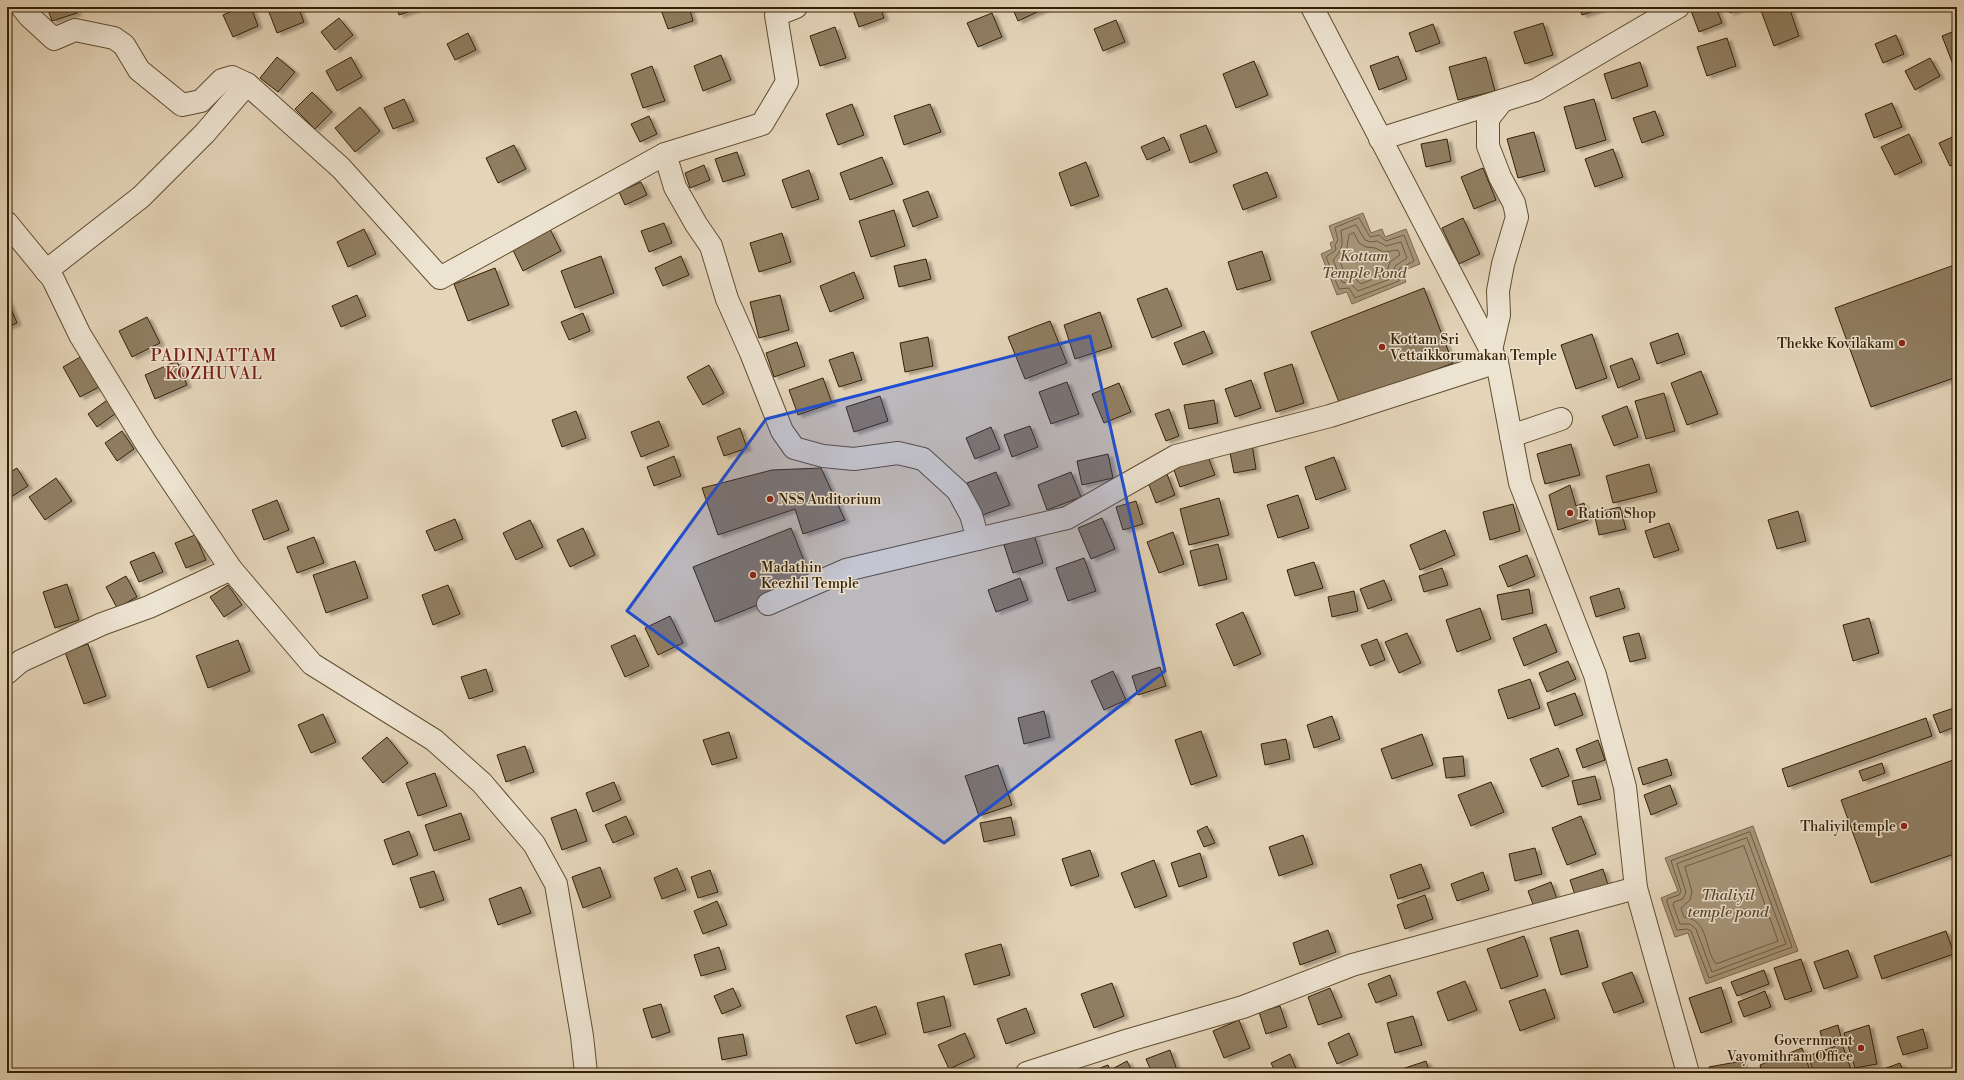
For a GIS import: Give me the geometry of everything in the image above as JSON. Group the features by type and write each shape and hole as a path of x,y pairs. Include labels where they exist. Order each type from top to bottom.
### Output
{"street":[{"path":"22,7 29,16 54,39 75,30 114,38 124,45 139,70 182,106 201,101 222,80 232,77 247,84 341,168 440,278 666,154 762,124 787,82 776,15 796,7"},
{"path":"1312,7 1494,356 1512,436 1520,483 1595,675 1625,787 1636,888 1688,1073"},
{"path":"1380,139 1536,90 1678,7"},
{"path":"46,271 141,197 205,133 247,84"},
{"path":"1494,356 1499,315 1498,291 1503,264 1517,217 1514,203 1500,177 1488,146 1488,119 1502,101"},
{"path":"666,154 675,187 696,224 711,246 727,299 754,359 782,431 794,448 823,456 854,459 898,453 923,459 958,491 970,515 978,539"},
{"path":"7,223 53,279 80,335 146,443 231,569 312,664 434,740 482,783 534,844 556,884 582,1036 586,1073"},
{"path":"768,604 846,570 1067,518 1176,456 1330,416 1494,356"},
{"path":"1512,436 1560,419"},
{"path":"7,673 21,661 102,624 149,607 231,569"},
{"path":"1027,1073 1128,1040 1243,1008 1352,965 1636,888"}],"highlighted area":[{"path":"1090,336 1165,671 944,843 627,611 766,419"}],"water":[{"name":"Kottam Temple Pond","path":"1363,213 1371,233 1382,229 1385,237 1406,229 1420,264 1402,271 1406,282 1352,304 1347,292 1337,295 1321,254 1332,249 1330,243 1334,241 1329,226"},
{"name":"Thaliyil temple pond","path":"1753,826 1798,951 1706,984 1688,933 1675,937 1661,898 1678,891 1665,858"}],"building":[{"path":"47,7 75,7 77,13 52,21"},
{"path":"241,7 251,7 258,26 233,37 223,15"},
{"path":"267,7 298,7 304,22 277,33"},
{"path":"397,7 422,7 399,15"},
{"path":"660,7 689,7 693,21 668,29"},
{"path":"852,7 880,7 884,18 859,27"},
{"path":"1012,7 1046,7 1046,8 1018,21"},
{"path":"1579,7 1606,7 1582,15"},
{"path":"1716,7 1722,23 1699,32 1690,8"},
{"path":"1727,7 1744,7 1730,13"},
{"path":"1789,7 1799,36 1774,46 1760,8"},
{"path":"992,13 1002,37 978,47 967,23"},
{"path":"339,18 353,35 335,50 321,32"},
{"path":"1116,20 1125,42 1103,51 1094,29"},
{"path":"1543,23 1553,55 1525,64 1514,32"},
{"path":"1433,24 1440,43 1416,52 1409,33"},
{"path":"835,27 846,58 820,66 810,36"},
{"path":"1957,30 1957,65 1954,67 1942,36"},
{"path":"468,33 476,50 455,60 447,44"},
{"path":"1896,35 1904,54 1883,63 1875,44"},
{"path":"1727,38 1736,66 1707,76 1697,47"},
{"path":"721,55 731,80 703,91 694,66"},
{"path":"1398,56 1407,79 1379,90 1370,66"},
{"path":"277,57 295,72 278,92 260,78"},
{"path":"351,57 362,77 337,91 326,71"},
{"path":"1486,57 1495,91 1458,100 1449,67"},
{"path":"1930,58 1940,76 1915,90 1905,71"},
{"path":"1254,61 1268,95 1236,108 1223,74"},
{"path":"1640,62 1648,86 1612,99 1604,74"},
{"path":"652,66 665,101 643,108 631,74"},
{"path":"312,92 332,112 315,129 295,109"},
{"path":"404,99 414,121 393,129 384,108"},
{"path":"1594,99 1606,140 1576,149 1564,107"},
{"path":"1892,103 1902,127 1874,138 1865,114"},
{"path":"852,104 864,135 838,145 826,114"},
{"path":"930,104 941,132 904,145 894,116"},
{"path":"360,107 380,131 355,152 335,128"},
{"path":"1655,111 1664,135 1642,143 1633,118"},
{"path":"649,116 657,134 640,142 631,124"},
{"path":"1206,125 1217,152 1190,163 1180,135"},
{"path":"1534,132 1545,171 1518,178 1507,139"},
{"path":"1909,134 1922,162 1895,175 1881,147"},
{"path":"1957,135 1957,163 1950,166 1939,143"},
{"path":"1164,137 1170,150 1147,160 1141,147"},
{"path":"1447,139 1451,161 1426,167 1421,144"},
{"path":"514,145 526,169 498,183 486,158"},
{"path":"1613,149 1623,177 1595,187 1585,159"},
{"path":"737,152 745,175 723,182 715,159"},
{"path":"882,157 893,184 850,200 840,173"},
{"path":"1086,162 1099,196 1071,206 1059,173"},
{"path":"704,165 710,180 690,188 685,173"},
{"path":"1483,168 1496,200 1474,209 1461,177"},
{"path":"809,170 819,199 792,208 782,180"},
{"path":"1267,172 1277,197 1243,210 1233,185"},
{"path":"641,182 647,195 625,205 619,192"},
{"path":"928,191 938,217 913,227 903,200"},
{"path":"894,210 905,246 871,257 859,221"},
{"path":"1463,218 1480,254 1459,264 1442,228"},
{"path":"664,223 672,243 649,252 641,231"},
{"path":"364,229 376,254 348,267 337,242"},
{"path":"550,229 561,251 523,271 512,248"},
{"path":"782,233 791,262 759,272 750,243"},
{"path":"1262,251 1271,280 1237,290 1228,262"},
{"path":"601,256 614,293 575,308 561,271"},
{"path":"681,256 689,275 663,286 655,268"},
{"path":"926,259 931,279 899,287 894,266"},
{"name":"Thekke Kovilakam","path":"1957,264 1957,377 1871,407 1835,308"},
{"path":"495,268 509,305 468,321 454,284"},
{"path":"854,272 864,298 830,312 820,286"},
{"path":"1167,288 1182,326 1152,338 1137,299"},
{"name":"Kottam Sri Vettaikkorumakan Temple","path":"1424,288 1453,363 1341,407 1311,332"},
{"path":"357,295 366,316 341,327 332,306"},
{"path":"780,295 789,330 759,338 750,302"},
{"path":"7,299 17,323 7,327"},
{"path":"1100,312 1112,347 1075,359 1064,325"},
{"path":"583,313 590,331 569,340 561,322"},
{"path":"147,317 160,343 132,357 119,331"},
{"path":"1050,321 1067,363 1025,379 1008,337"},
{"path":"1204,331 1213,353 1183,365 1174,343"},
{"path":"1678,333 1685,354 1657,364 1650,343"},
{"path":"1592,334 1607,378 1576,389 1561,345"},
{"path":"928,337 933,366 905,372 900,343"},
{"path":"797,342 805,366 774,377 766,353"},
{"path":"853,352 862,380 839,387 829,360"},
{"path":"82,356 99,387 80,397 63,367"},
{"path":"1632,358 1640,379 1618,388 1610,366"},
{"path":"177,361 187,385 155,399 145,375"},
{"path":"1292,364 1304,403 1276,412 1264,373"},
{"path":"709,365 724,393 703,405 687,377"},
{"path":"1701,371 1718,414 1687,425 1671,383"},
{"path":"823,378 832,403 798,415 789,390"},
{"path":"1251,380 1261,408 1235,417 1225,389"},
{"path":"1067,382 1079,414 1051,424 1039,392"},
{"path":"1119,383 1131,412 1104,423 1092,394"},
{"path":"1664,393 1675,431 1646,439 1635,401"},
{"path":"880,396 888,421 854,432 846,407"},
{"path":"110,398 119,411 97,427 88,414"},
{"path":"1214,400 1218,423 1189,429 1184,405"},
{"path":"1627,406 1638,437 1614,446 1602,416"},
{"path":"1169,409 1179,436 1166,441 1155,414"},
{"path":"576,411 586,438 562,447 552,420"},
{"path":"659,421 669,446 641,457 631,432"},
{"path":"1030,426 1038,447 1012,457 1004,435"},
{"path":"991,427 1000,449 975,459 966,438"},
{"path":"740,428 747,448 724,456 717,437"},
{"path":"122,431 134,449 117,461 105,443"},
{"path":"1252,444 1256,469 1234,473 1229,448"},
{"path":"1571,444 1580,475 1545,484 1537,454"},
{"path":"1108,454 1113,478 1082,485 1077,461"},
{"path":"1207,454 1215,475 1180,487 1173,467"},
{"path":"674,456 681,476 654,486 647,467"},
{"path":"1334,457 1346,489 1316,500 1305,467"},
{"path":"1649,464 1657,492 1613,503 1606,476"},
{"path":"17,468 28,486 8,499 7,474"},
{"name":"NSS Auditorium","path":"821,468 845,520 803,534 795,509 718,535 702,488 772,470"},
{"path":"996,472 1010,505 980,516 967,483"},
{"path":"1071,472 1081,497 1047,510 1038,485"},
{"path":"1167,474 1175,495 1156,503 1148,482"},
{"path":"56,478 72,501 45,520 29,497"},
{"name":"Ration Shop","path":"1570,485 1576,506 1584,503 1588,520 1558,530 1549,495"},
{"path":"1298,495 1309,528 1278,538 1267,505"},
{"path":"1219,498 1229,535 1189,545 1180,509"},
{"path":"277,500 289,530 264,540 252,510"},
{"path":"1136,501 1143,524 1123,530 1116,507"},
{"path":"1513,504 1520,531 1490,540 1483,512"},
{"path":"1620,507 1626,529 1599,535 1594,513"},
{"path":"1798,511 1806,541 1777,549 1768,520"},
{"path":"1102,518 1115,549 1091,559 1078,528"},
{"path":"455,519 463,539 435,551 426,531"},
{"path":"530,520 543,547 516,560 503,533"},
{"path":"1669,523 1679,550 1654,558 1645,531"},
{"path":"583,528 595,555 570,567 557,540"},
{"name":"Madathin Keezhil Temple","path":"791,528 813,583 715,622 693,567"},
{"path":"1445,530 1455,555 1420,570 1410,545"},
{"path":"1173,532 1184,564 1159,573 1147,542"},
{"path":"195,535 206,560 186,568 175,543"},
{"path":"1034,535 1043,563 1013,573 1004,545"},
{"path":"314,537 324,563 297,573 287,547"},
{"path":"1218,544 1227,579 1199,586 1190,551"},
{"path":"154,552 163,572 139,582 130,562"},
{"path":"1527,555 1535,576 1508,587 1499,566"},
{"path":"1084,558 1096,591 1068,601 1056,568"},
{"path":"355,561 368,598 326,613 313,575"},
{"path":"1314,562 1323,588 1295,596 1287,570"},
{"path":"1442,568 1448,585 1424,592 1419,576"},
{"path":"126,576 137,597 117,608 106,587"},
{"path":"1020,578 1028,600 996,612 988,590"},
{"path":"1384,580 1392,600 1368,609 1360,589"},
{"path":"67,584 79,620 55,628 43,592"},
{"path":"228,585 242,605 224,617 210,597"},
{"path":"448,585 460,614 433,625 422,595"},
{"path":"1619,588 1625,608 1596,617 1590,597"},
{"path":"1529,589 1533,613 1502,620 1497,595"},
{"path":"1354,591 1358,611 1332,617 1328,597"},
{"path":"1480,608 1491,639 1457,652 1446,620"},
{"path":"1243,612 1261,654 1234,666 1216,624"},
{"path":"670,616 683,643 658,655 645,628"},
{"path":"1869,618 1879,653 1853,661 1843,625"},
{"path":"1546,624 1557,652 1524,666 1513,638"},
{"path":"1407,633 1421,663 1399,673 1385,642"},
{"path":"1639,633 1646,658 1630,662 1623,637"},
{"path":"635,635 649,666 625,677 611,646"},
{"path":"1377,639 1385,660 1370,666 1361,645"},
{"path":"238,640 250,671 208,688 196,656"},
{"path":"88,644 106,696 84,704 65,652"},
{"path":"1568,661 1576,679 1547,692 1539,673"},
{"path":"1160,667 1166,686 1138,695 1132,676"},
{"path":"486,669 493,691 469,699 461,677"},
{"path":"1113,671 1126,700 1104,710 1091,681"},
{"path":"1530,679 1540,708 1508,719 1498,690"},
{"path":"1575,693 1583,715 1555,726 1547,703"},
{"path":"1957,707 1957,726 1940,733 1933,715"},
{"path":"1044,711 1050,737 1024,744 1018,718"},
{"path":"323,714 336,742 311,753 298,725"},
{"path":"1332,716 1340,739 1314,748 1307,725"},
{"path":"1926,718 1932,736 1788,787 1782,769"},
{"path":"1201,731 1217,776 1191,785 1175,740"},
{"path":"729,732 737,758 712,765 703,740"},
{"path":"1422,734 1433,765 1392,779 1381,749"},
{"path":"387,737 408,763 383,783 362,758"},
{"path":"1286,739 1290,759 1265,765 1261,744"},
{"path":"1598,740 1605,760 1583,768 1576,749"},
{"path":"525,746 534,772 506,782 497,755"},
{"path":"1558,748 1569,776 1542,787 1530,759"},
{"path":"1463,756 1465,776 1446,778 1443,758"},
{"path":"1667,759 1672,775 1643,785 1638,768"},
{"name":"Thaliyil temple","path":"1956,759 1957,853 1871,883 1841,800"},
{"path":"1882,763 1885,773 1863,781 1859,771"},
{"path":"998,765 1012,805 979,816 965,776"},
{"path":"435,773 447,806 418,816 406,783"},
{"path":"1595,776 1601,799 1578,805 1572,781"},
{"path":"614,782 621,800 593,812 586,793"},
{"path":"1491,782 1504,812 1471,826 1458,795"},
{"path":"1670,785 1677,804 1651,815 1644,795"},
{"path":"576,809 587,841 562,850 551,818"},
{"path":"461,813 470,839 434,851 425,825"},
{"path":"626,816 634,834 613,843 605,825"},
{"path":"1581,816 1596,854 1567,865 1552,828"},
{"path":"1011,817 1015,835 984,842 980,823"},
{"path":"1207,826 1215,843 1204,847 1197,831"},
{"path":"409,831 418,855 393,865 384,840"},
{"path":"1303,835 1313,864 1279,876 1269,847"},
{"path":"1535,848 1542,874 1515,881 1509,854"},
{"path":"1090,850 1099,876 1071,886 1062,859"},
{"path":"1200,853 1207,877 1179,887 1171,863"},
{"path":"1154,860 1167,896 1135,908 1121,873"},
{"path":"1421,864 1430,888 1398,899 1390,875"},
{"path":"600,867 611,897 583,908 572,877"},
{"path":"677,868 686,890 662,899 654,878"},
{"path":"1603,869 1609,888 1576,898 1570,880"},
{"path":"710,870 718,892 698,898 691,877"},
{"path":"434,871 444,900 420,908 410,878"},
{"path":"1483,872 1489,890 1457,901 1451,884"},
{"path":"1551,882 1557,899 1534,907 1528,891"},
{"path":"521,887 531,913 498,925 489,899"},
{"path":"1425,895 1433,919 1405,929 1397,905"},
{"path":"717,901 727,925 703,934 694,911"},
{"path":"1328,930 1336,952 1300,965 1293,943"},
{"path":"1578,930 1588,967 1561,975 1550,938"},
{"path":"1946,931 1954,954 1882,979 1874,956"},
{"path":"1524,936 1538,976 1501,989 1487,949"},
{"path":"1001,944 1010,975 974,985 965,954"},
{"path":"719,947 726,969 701,976 694,955"},
{"path":"1848,950 1858,977 1824,989 1814,962"},
{"path":"1801,959 1812,991 1785,1000 1774,968"},
{"path":"1764,970 1769,984 1737,996 1731,982"},
{"path":"1632,972 1644,1002 1614,1013 1602,983"},
{"path":"1390,975 1397,995 1376,1003 1368,984"},
{"path":"1465,981 1477,1010 1448,1021 1437,992"},
{"path":"1112,983 1124,1016 1094,1028 1081,994"},
{"path":"1721,987 1732,1022 1701,1033 1689,998"},
{"path":"733,988 741,1006 722,1014 714,996"},
{"path":"1330,988 1342,1017 1318,1025 1308,997"},
{"path":"1545,989 1555,1018 1520,1031 1509,1001"},
{"path":"1765,991 1771,1007 1744,1017 1738,1002"},
{"path":"944,996 951,1026 924,1033 917,1003"},
{"path":"661,1004 670,1032 652,1038 643,1009"},
{"path":"876,1006 886,1034 856,1044 846,1016"},
{"path":"1280,1006 1287,1027 1266,1034 1259,1012"},
{"path":"1026,1008 1035,1033 1006,1044 997,1019"},
{"path":"1413,1016 1422,1045 1395,1053 1387,1023"},
{"path":"1239,1020 1250,1048 1224,1058 1213,1031"},
{"path":"1838,1025 1842,1041 1824,1046 1820,1031"},
{"name":"Government Vayomithram Office","path":"1869,1025 1877,1064 1855,1068 1844,1033"},
{"path":"1923,1029 1928,1048 1903,1055 1897,1037"},
{"path":"965,1033 975,1057 949,1069 938,1045"},
{"path":"1349,1033 1358,1055 1337,1064 1328,1043"},
{"path":"743,1034 747,1055 722,1060 718,1038"},
{"path":"1842,1044 1852,1072 1814,1073 1808,1056"},
{"path":"1802,1048 1811,1073 1762,1073 1760,1065"},
{"path":"1170,1050 1178,1073 1152,1073 1146,1059"},
{"path":"1290,1054 1298,1073 1276,1073 1271,1063"},
{"path":"1127,1061 1133,1073 1116,1073 1114,1068"},
{"path":"1426,1061 1430,1073 1393,1073 1393,1072"},
{"path":"1742,1061 1745,1073 1711,1073 1709,1067"},
{"path":"1900,1063 1904,1073 1882,1073 1881,1070"},
{"path":"1108,1065 1111,1073 1087,1073"}],"place":[{"name":"Thekke Kovilakam","path":"1902,343"},
{"name":"Kottam Sri Vettaikkorumakan Temple","path":"1382,347"},
{"name":"NSS Auditorium","path":"770,499"},
{"name":"Ration Shop","path":"1570,513"},
{"name":"Madathin Keezhil Temple","path":"753,575"},
{"name":"Thaliyil temple","path":"1904,826"},
{"name":"Government Vayomithram Office","path":"1861,1048"}],"district":[{"name":"PADINJATTAM KOZHUVAL","path":"214,364"}]}
